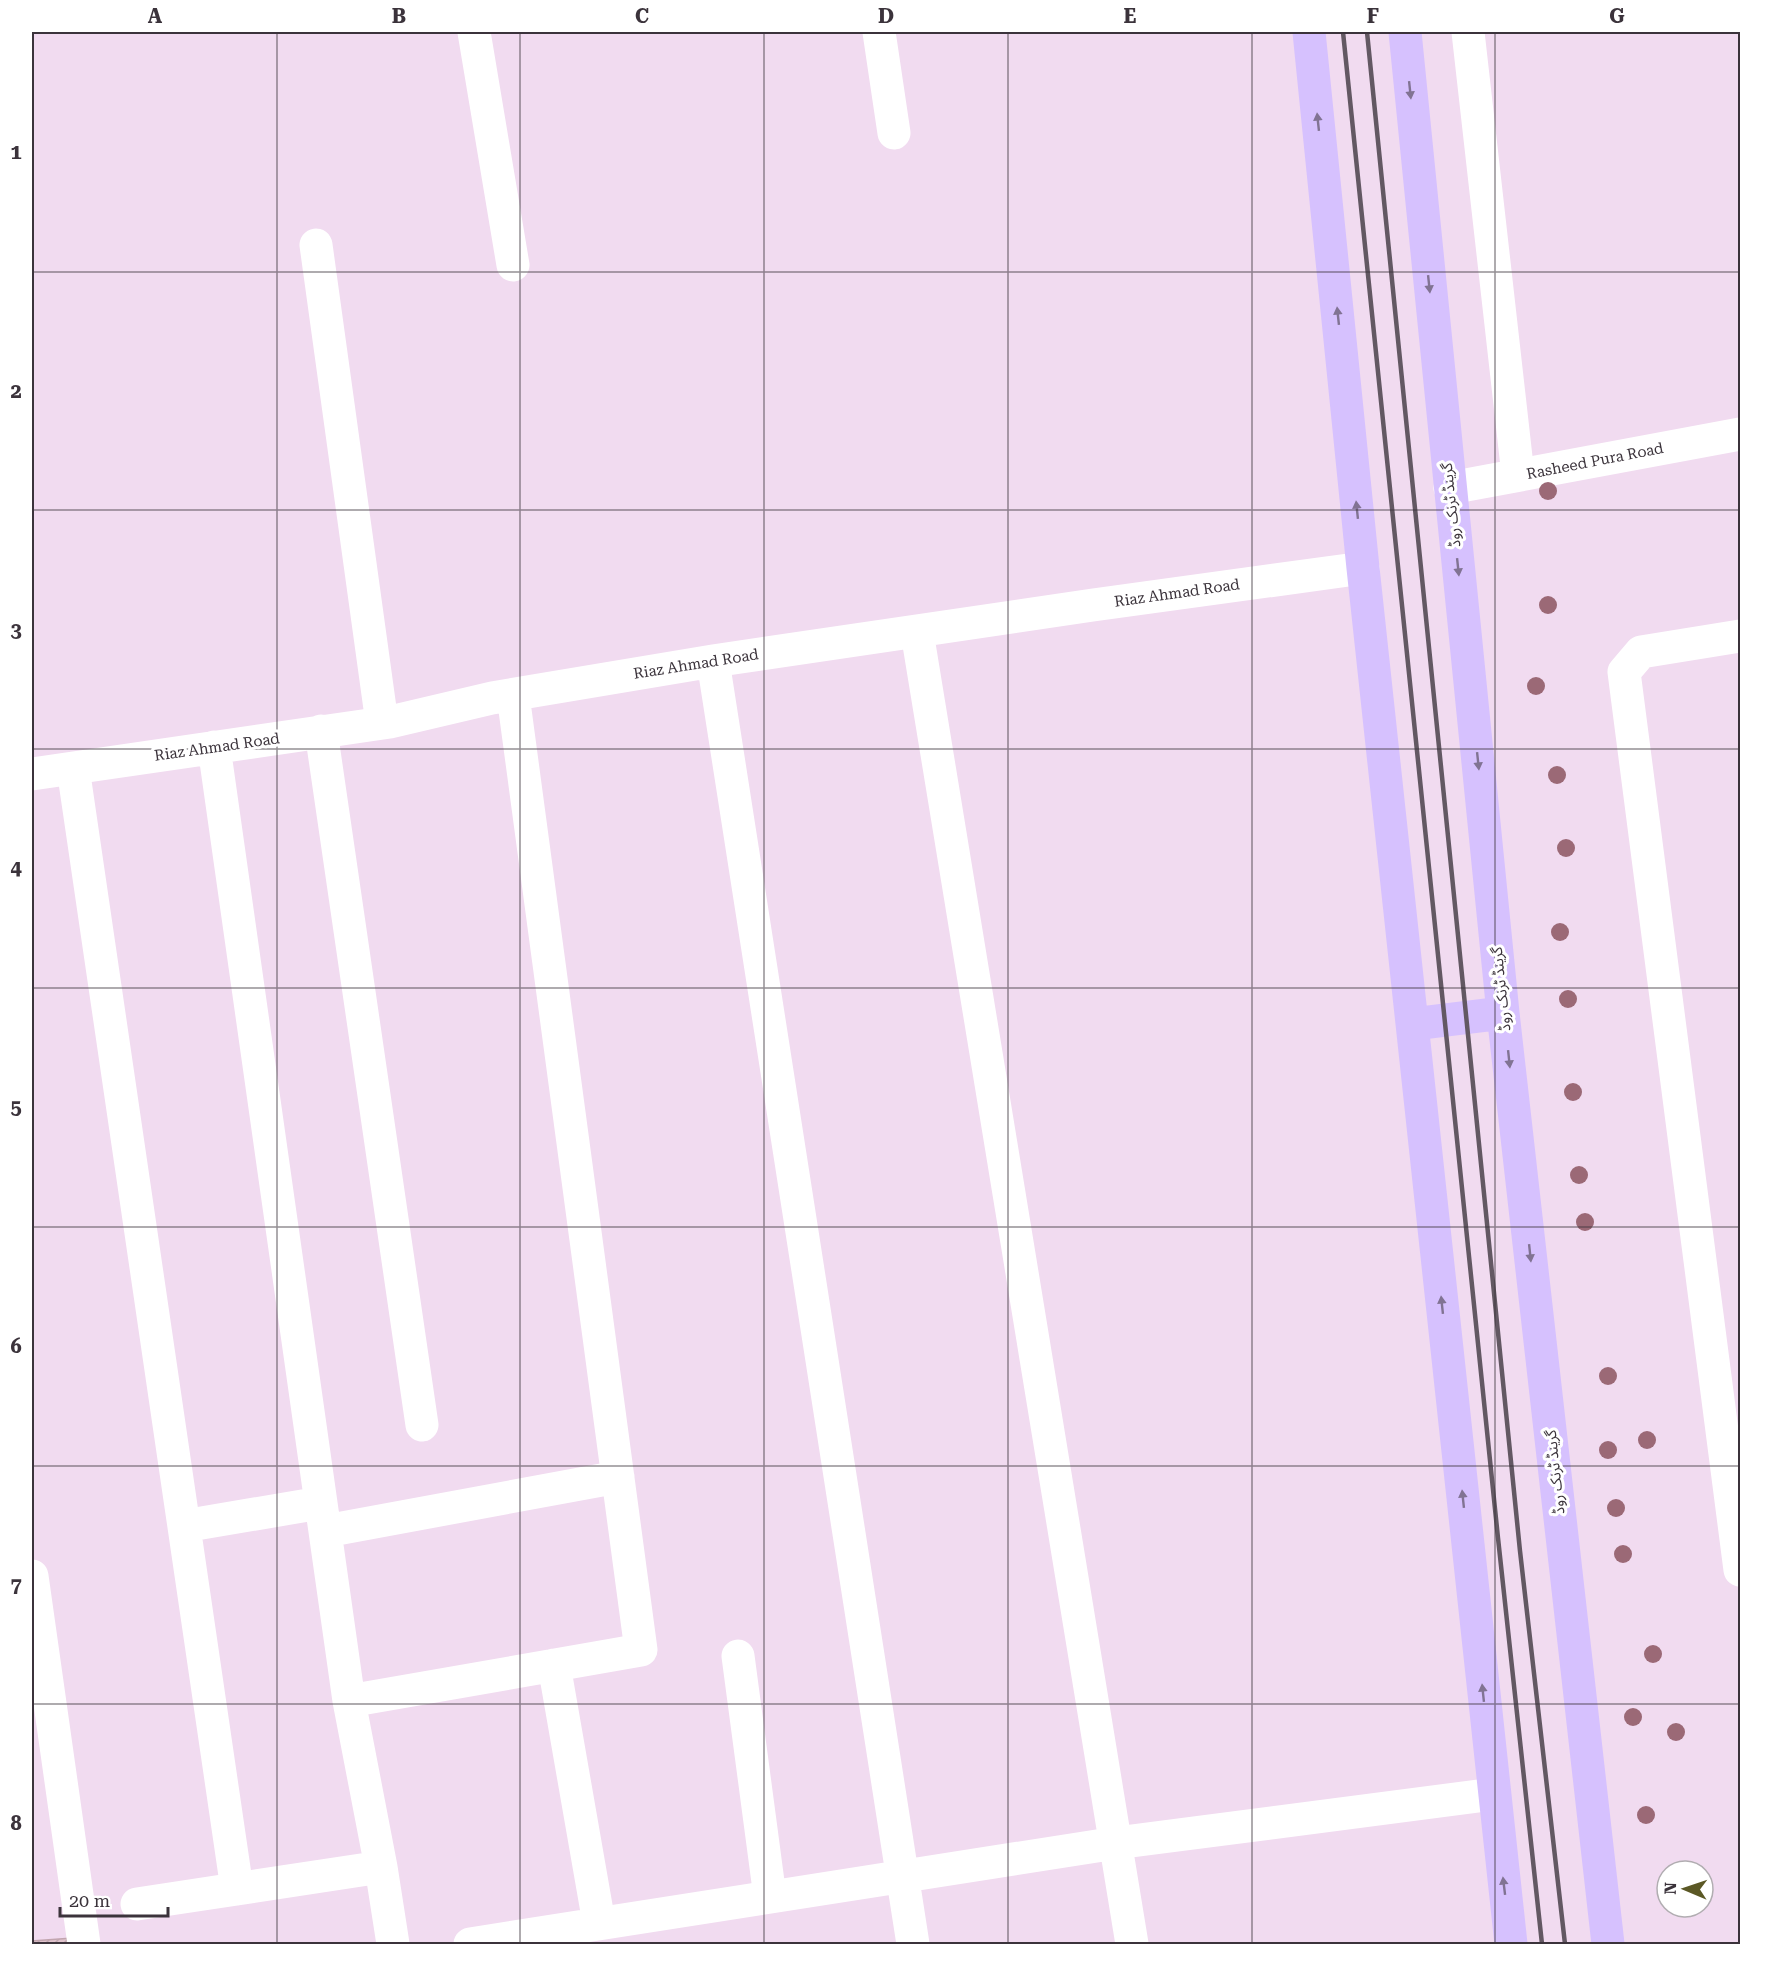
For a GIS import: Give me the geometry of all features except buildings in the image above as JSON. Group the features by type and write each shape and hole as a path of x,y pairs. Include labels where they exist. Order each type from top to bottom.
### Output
{"main road":[{"path":"1309,32 1363,568 1511,1944"},
{"name":"گرینڈ ٹرنک روڈ","path":"1404,32 1503,1013 1608,1944"},
{"path":"1413,1024 1503,1013"}],"street":[{"path":"474,32 513,265"},
{"path":"879,32 894,133"},
{"path":"1468,32 1518,475"},
{"path":"316,245 382,723"},
{"name":"Rasheed Pura Road","path":"1450,488 1740,434"},
{"name":"Riaz Ahmad Road","path":"32,774 382,723 513,695 713,661 1363,568"},
{"path":"917,632 1132,1944"},
{"path":"1740,636 1641,652 1624,672 1740,1570"},
{"path":"713,661 913,1944"},
{"path":"350,1701 641,1650 513,695"},
{"path":"321,731 422,1425"},
{"path":"214,747 350,1701 393,1944"},
{"path":"73,768 237,1888"},
{"path":"184,1526 323,1517 618,1478"},
{"path":"32,1576 84,1944"},
{"path":"738,1656 770,1897"},
{"path":"555,1665 599,1923"},
{"path":"470,1944 1116,1843 1494,1794"},
{"path":"138,1904 381,1867"}],"railway":[{"path":"1343,32 1542,1944"},
{"path":"1367,32 1520,1551 1565,1944"}]}
